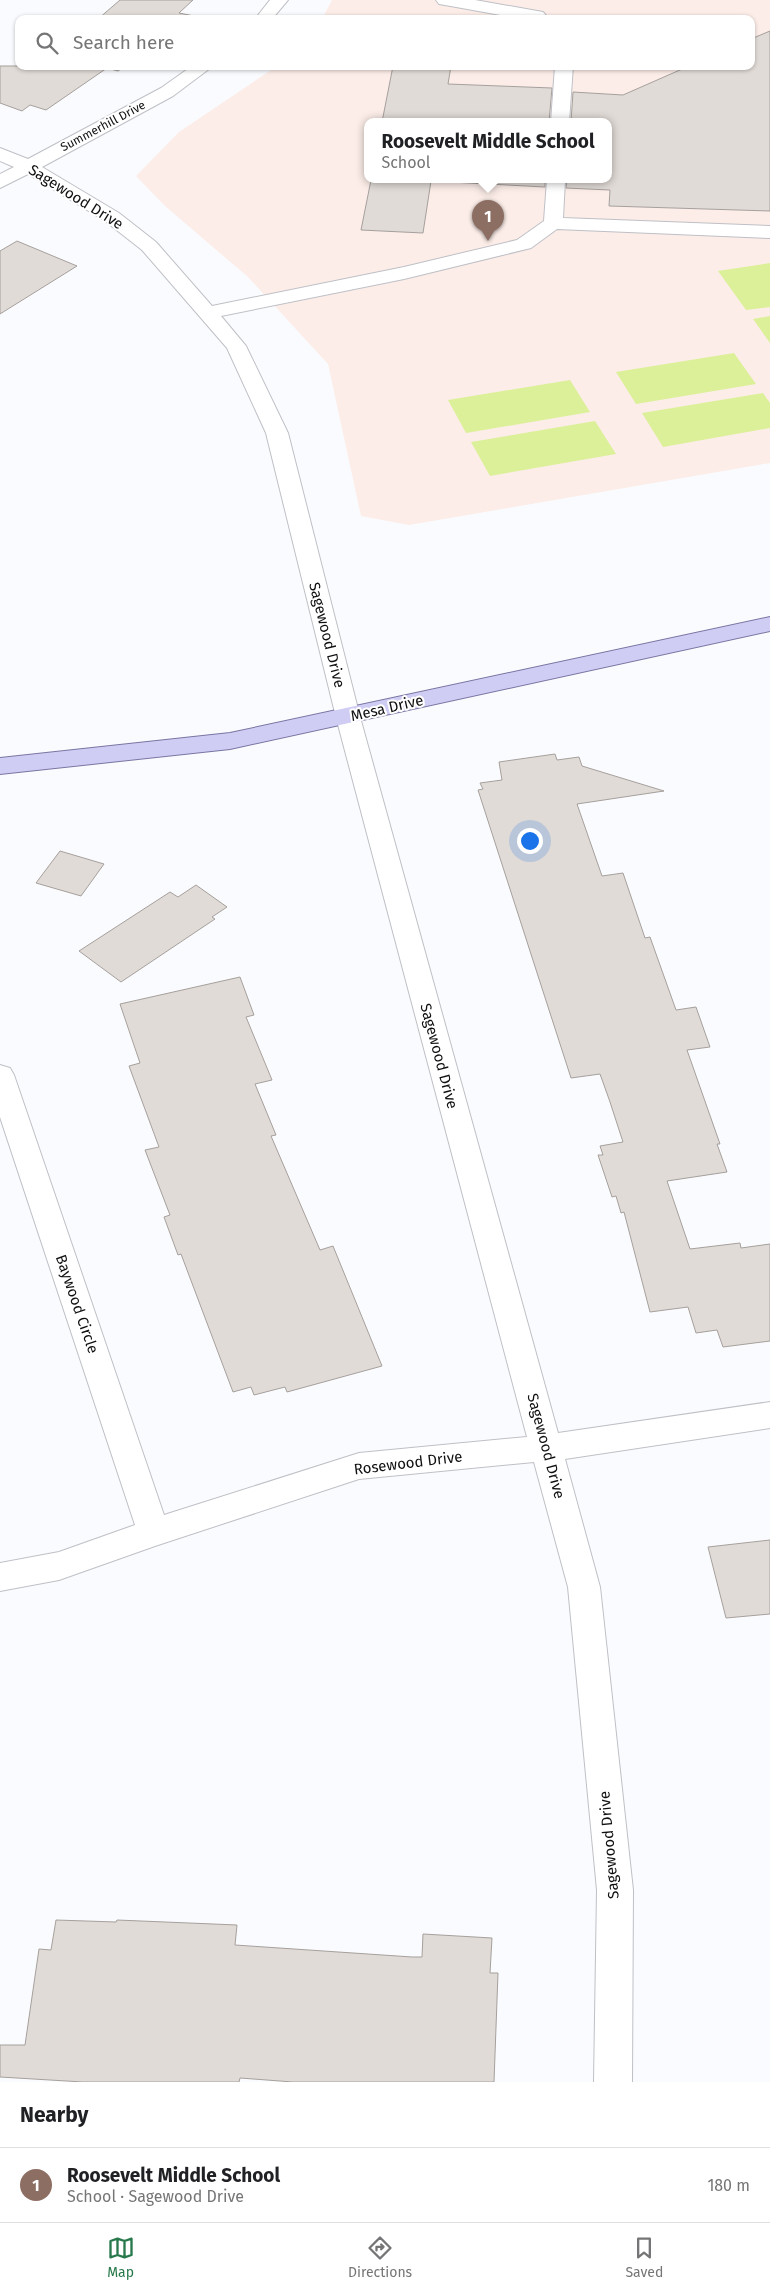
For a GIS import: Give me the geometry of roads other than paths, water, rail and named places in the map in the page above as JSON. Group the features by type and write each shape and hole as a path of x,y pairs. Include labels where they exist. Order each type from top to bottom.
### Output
{"main road":[{"name":"Mesa Drive","path":"0,766 230,741 770,624"}],"street":[{"path":"267,15 278,0"},
{"path":"445,0 531,15"},
{"name":"Summerhill Drive","path":"0,182 167,92 198,70"},
{"path":"560,118 564,70"},
{"name":"Sagewood Drive","path":"0,154 28,166 112,217 149,246 236,346 277,433 348,716 584,1587 615,1890 614,2082"},
{"path":"553,223 556,183"},
{"path":"207,314 404,273 524,244 553,223 770,232"},
{"name":"Baywood Circle","path":"0,1076 154,1532"},
{"name":"Rosewood Drive","path":"0,1577 59,1566 154,1532 359,1466 547,1448 770,1415"}],"place":[{"name":"Roosevelt Middle School","path":"488,241"}]}
